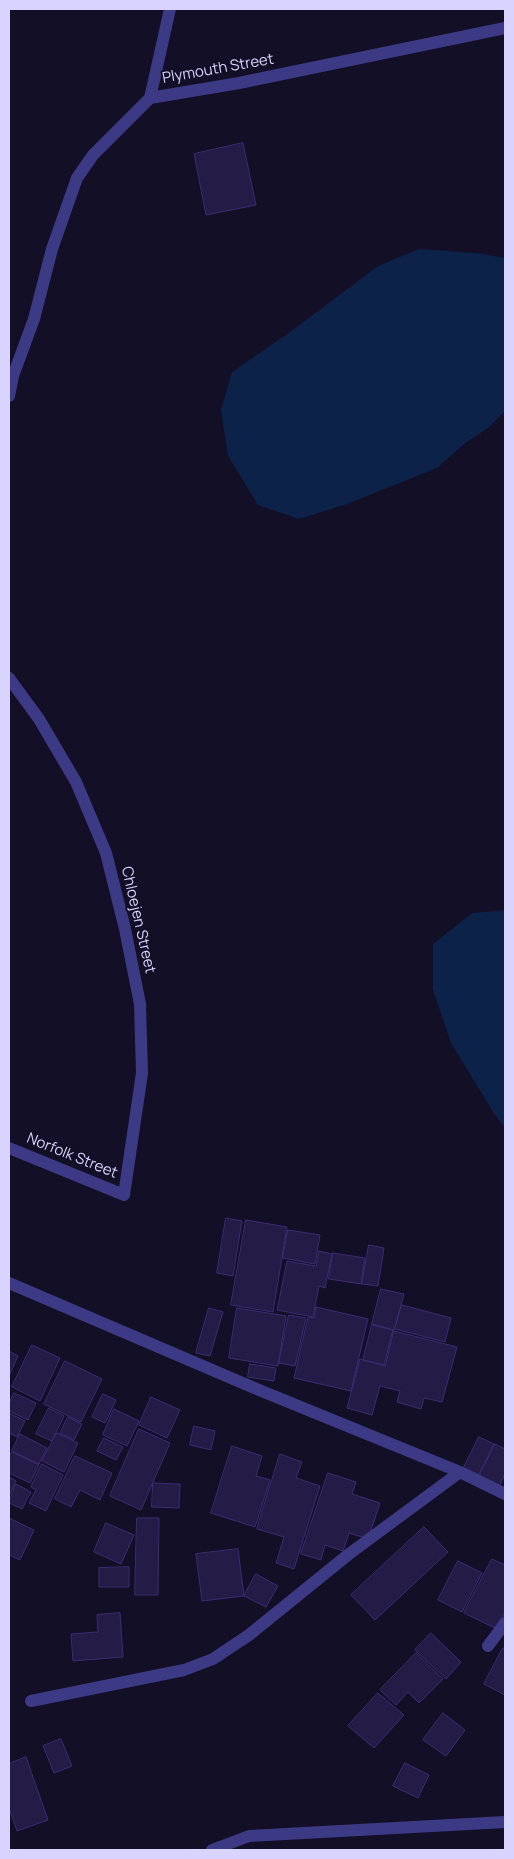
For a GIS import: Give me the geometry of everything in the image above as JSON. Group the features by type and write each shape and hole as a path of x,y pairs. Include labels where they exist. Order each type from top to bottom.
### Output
{"street":[{"path":"150,98 170,9"},
{"name":"Plymouth Street","path":"9,396 11,375 34,320 52,249 77,178 93,155 150,98 239,83 505,28"},
{"name":"Chloejen Street","path":"9,678 39,719 76,782 106,853 125,929 140,1004 142,1073 124,1195"},
{"name":"Norfolk Street","path":"9,1148 124,1195"},
{"path":"9,1283 259,1390 460,1472 505,1494"},
{"path":"31,1700 184,1670 213,1659 249,1635 341,1560 460,1472"},
{"path":"488,1646 505,1623"},
{"path":"212,1850 249,1836 505,1822"}],"water":[{"path":"419,249 477,253 505,258 505,411 488,428 464,444 437,468 347,504 299,519 258,505 228,456 221,410 232,372 290,332 378,266"},
{"path":"505,910 505,1128 451,1043 433,990 433,944 472,913"}],"building":[{"path":"243,143 256,205 206,215 194,154"},
{"path":"226,1218 242,1221 233,1276 217,1273"},
{"path":"246,1220 287,1227 273,1312 231,1305"},
{"path":"288,1230 320,1235 315,1264 283,1258"},
{"path":"369,1245 384,1248 378,1286 362,1284"},
{"path":"319,1251 332,1254 325,1288 319,1286 313,1317 277,1310 287,1261 316,1266"},
{"path":"333,1253 365,1258 361,1284 329,1279"},
{"path":"381,1289 404,1294 394,1330 372,1324"},
{"path":"402,1305 451,1318 445,1342 395,1329"},
{"path":"316,1307 368,1319 351,1391 294,1378 308,1317 314,1318"},
{"path":"209,1308 223,1312 210,1356 196,1353"},
{"path":"237,1308 286,1316 278,1366 229,1358"},
{"path":"289,1315 306,1318 295,1366 279,1363"},
{"path":"372,1325 393,1330 384,1365 363,1360"},
{"path":"394,1331 457,1347 442,1402 424,1398 421,1409 397,1402 400,1391 380,1386 372,1415 347,1408 360,1359 385,1366"},
{"path":"32,1345 60,1358 40,1401 12,1387"},
{"path":"9,1351 18,1356 9,1376"},
{"path":"65,1361 102,1379 81,1422 44,1404"},
{"path":"250,1364 276,1368 274,1381 248,1377"},
{"path":"14,1393 36,1403 28,1420 9,1411 9,1404"},
{"path":"103,1394 116,1400 105,1423 92,1417"},
{"path":"151,1397 180,1410 167,1438 139,1425"},
{"path":"49,1408 64,1416 52,1441 36,1434"},
{"path":"114,1409 139,1421 127,1446 103,1435"},
{"path":"9,1413 25,1421 17,1437 9,1433"},
{"path":"68,1417 82,1424 74,1440 60,1433"},
{"path":"194,1426 215,1431 211,1450 190,1445"},
{"path":"139,1429 170,1443 141,1510 110,1496"},
{"path":"57,1433 78,1443 64,1472 42,1461"},
{"path":"20,1434 47,1448 39,1464 12,1451"},
{"path":"479,1437 494,1444 478,1476 463,1469"},
{"path":"104,1438 123,1447 116,1460 97,1451"},
{"path":"495,1444 505,1449 505,1474 499,1487 479,1477"},
{"path":"232,1446 262,1456 256,1476 270,1480 255,1527 211,1513"},
{"path":"12,1452 39,1465 30,1483 9,1473 9,1457"},
{"path":"280,1454 302,1462 296,1478 320,1486 294,1569 276,1563 284,1537 257,1529"},
{"path":"75,1456 112,1473 100,1500 80,1490 71,1507 55,1499"},
{"path":"42,1464 63,1475 46,1511 29,1503 36,1490 31,1487"},
{"path":"328,1473 356,1482 352,1494 380,1503 368,1539 349,1533 343,1551 325,1545 321,1560 301,1554"},
{"path":"9,1477 16,1481 9,1496"},
{"path":"153,1483 180,1484 179,1508 152,1507"},
{"path":"16,1484 31,1492 22,1509 9,1503"},
{"path":"9,1518 34,1530 20,1560 9,1555"},
{"path":"137,1518 159,1518 158,1595 135,1595"},
{"path":"106,1523 134,1535 121,1564 94,1552"},
{"path":"424,1527 448,1552 375,1620 351,1595"},
{"path":"238,1549 244,1596 202,1601 196,1554"},
{"path":"492,1559 505,1565 505,1612 497,1629 464,1613"},
{"path":"458,1561 482,1573 462,1612 438,1600"},
{"path":"129,1567 129,1587 99,1587 99,1568"},
{"path":"256,1574 278,1586 266,1607 244,1596"},
{"path":"120,1613 123,1657 73,1661 71,1634 98,1632 97,1615"},
{"path":"431,1633 461,1662 446,1679 415,1650"},
{"path":"503,1648 505,1649 505,1695 484,1684"},
{"path":"416,1653 443,1679 419,1703 408,1692 396,1705 380,1690"},
{"path":"378,1693 404,1715 374,1748 348,1726"},
{"path":"443,1713 465,1730 446,1756 423,1740"},
{"path":"61,1739 72,1766 54,1773 43,1746"},
{"path":"26,1757 48,1820 17,1831 9,1808 9,1764"},
{"path":"405,1763 429,1775 418,1798 393,1786"}]}
